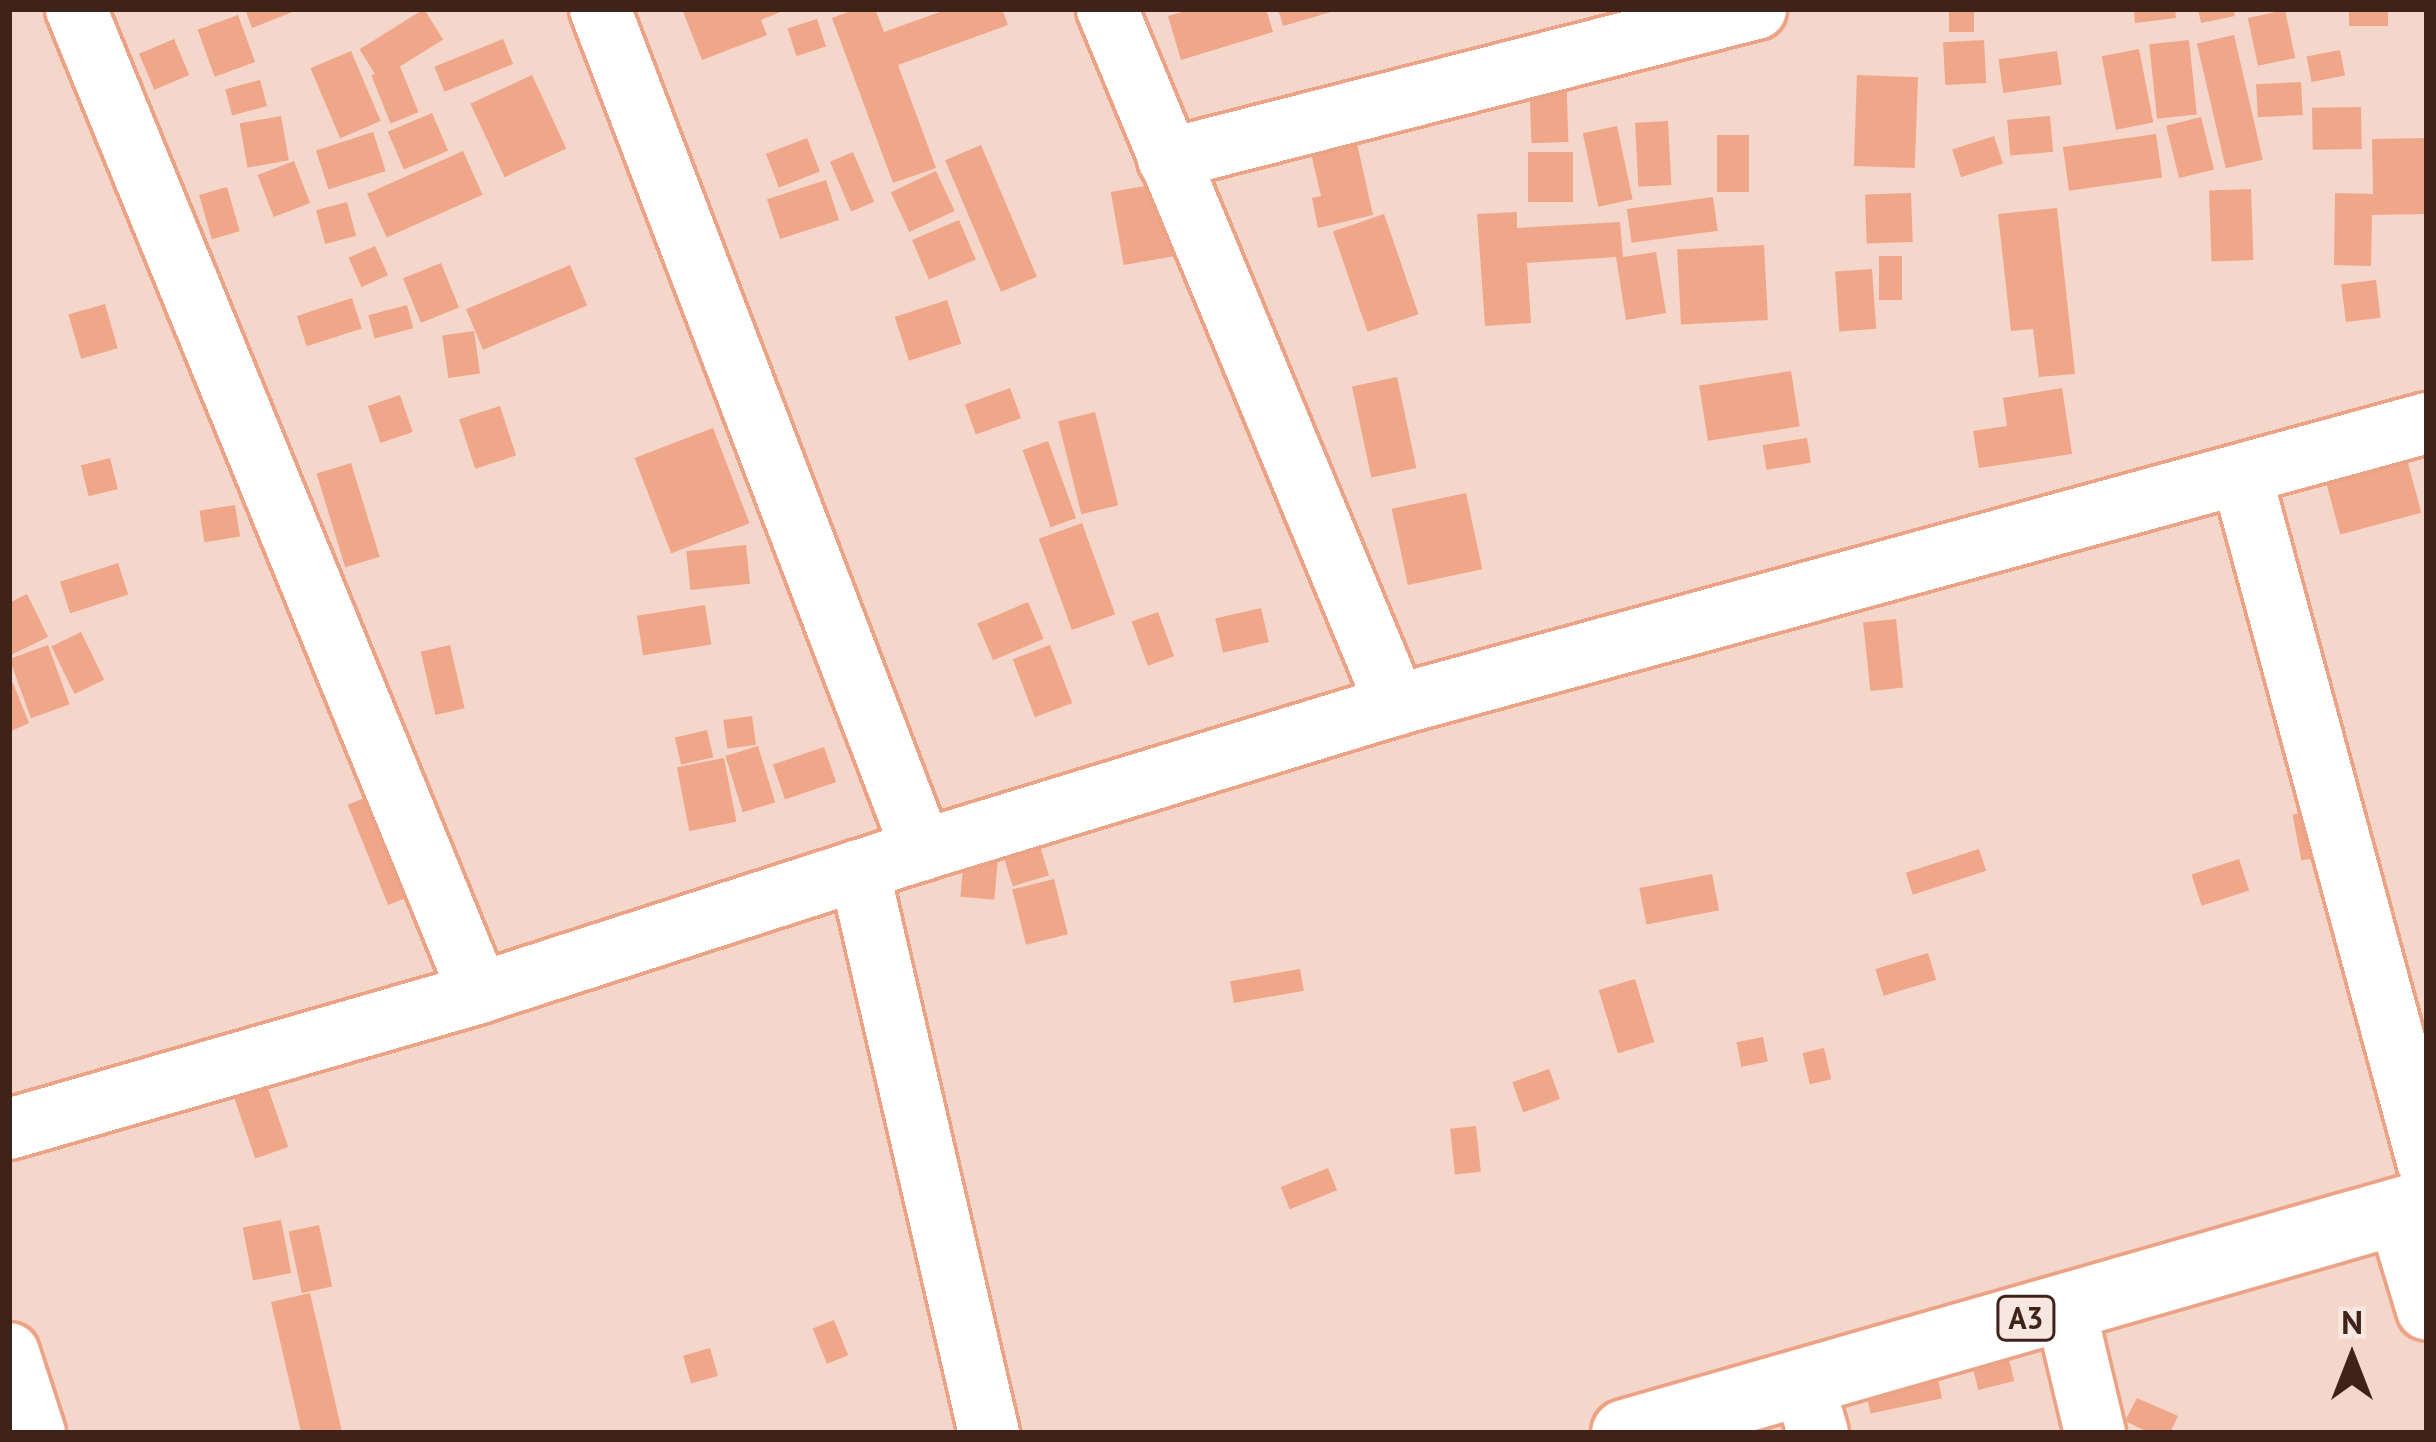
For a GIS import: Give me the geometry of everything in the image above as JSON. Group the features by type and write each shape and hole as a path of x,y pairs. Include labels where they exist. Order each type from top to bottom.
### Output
{"highway":[{"name":"A3","path":"1625,1433 1811,1408 2066,1306 2417,1192"}],"street":[{"path":"76,9 479,993"},
{"path":"600,9 922,850"},
{"path":"1107,9 1396,705"},
{"path":"1168,159 1659,21 1756,9"},
{"path":"9,1129 479,993 922,850 1396,705 2427,423"},
{"path":"2241,474 2417,1192 2427,1310"},
{"path":"859,871 989,1433"},
{"path":"2066,1306 2096,1433"},
{"path":"9,1353 35,1433"}],"building":[{"path":"245,9 300,9 252,28"},
{"path":"424,9 443,40 379,80 360,49"},
{"path":"682,9 788,9 761,20 767,35 702,60"},
{"path":"856,9 875,9 884,32 948,9 1002,9 1008,25 898,65 936,168 893,183 832,18"},
{"path":"1192,9 1266,9 1273,32 1181,60 1168,16"},
{"path":"1278,9 1338,9 1338,10 1283,26"},
{"path":"1949,9 1974,9 1974,32 1949,32"},
{"path":"2134,9 2175,9 2176,18 2135,23"},
{"path":"2198,9 2233,9 2235,16 2201,23"},
{"path":"2349,9 2388,9 2388,26 2349,26"},
{"path":"2285,10 2295,58 2258,66 2248,18"},
{"path":"238,15 255,62 215,77 198,30"},
{"path":"817,19 826,47 796,56 788,29"},
{"path":"2234,35 2263,160 2226,168 2197,44"},
{"path":"174,39 189,75 154,90 139,54"},
{"path":"503,39 513,64 445,92 434,67"},
{"path":"1984,40 1986,83 1945,85 1943,42"},
{"path":"2189,40 2197,115 2157,119 2149,44"},
{"path":"2139,49 2153,123 2116,130 2102,56"},
{"path":"2340,50 2345,76 2312,82 2307,56"},
{"path":"351,51 381,121 340,138 310,68"},
{"path":"2057,51 2062,85 2003,93 1999,59"},
{"path":"399,64 418,112 391,123 371,75"},
{"path":"1566,72 1568,142 1531,143 1529,73"},
{"path":"532,75 566,148 505,177 470,104"},
{"path":"1857,75 1918,77 1915,168 1854,166"},
{"path":"260,80 267,106 232,115 225,89"},
{"path":"2301,82 2303,115 2258,117 2256,84"},
{"path":"2361,107 2362,149 2313,150 2312,108"},
{"path":"432,113 448,151 404,169 388,132"},
{"path":"281,116 289,160 247,168 240,123"},
{"path":"2050,116 2053,152 2010,156 2007,120"},
{"path":"2201,117 2214,169 2179,178 2166,126"},
{"path":"1352,121 1373,215 1318,228 1312,198 1321,196 1306,132"},
{"path":"1668,121 1671,185 1638,187 1635,123"},
{"path":"1617,126 1633,199 1598,207 1583,133"},
{"path":"373,132 386,171 329,190 316,151"},
{"path":"2156,134 2162,178 2069,191 2063,147"},
{"path":"1717,135 1749,135 1749,192 1717,192"},
{"path":"1994,136 2003,164 1961,177 1952,150"},
{"path":"807,138 820,172 779,187 766,154"},
{"path":"2427,138 2427,214 2372,215 2371,266 2334,265 2335,193 2373,194 2372,139"},
{"path":"981,145 1037,277 1001,292 945,160"},
{"path":"463,151 483,195 387,238 367,194"},
{"path":"853,152 874,202 851,211 830,162"},
{"path":"1528,152 1573,152 1573,202 1528,202"},
{"path":"294,161 310,203 274,217 258,175"},
{"path":"936,171 955,211 909,232 891,192"},
{"path":"826,180 839,220 780,239 767,199"},
{"path":"1162,183 1175,256 1124,265 1111,192"},
{"path":"227,187 240,231 212,239 199,195"},
{"path":"2251,189 2253,260 2212,261 2209,190"},
{"path":"1911,193 1913,242 1867,244 1865,195"},
{"path":"1713,197 1718,231 1632,243 1627,209"},
{"path":"347,202 356,236 325,244 316,210"},
{"path":"2057,208 2075,374 2039,377 2033,329 2011,331 1998,214"},
{"path":"1517,212 1517,228 1620,222 1623,257 1656,252 1666,313 1626,320 1616,257 1527,263 1531,323 1485,326 1477,214"},
{"path":"1384,214 1419,314 1367,332 1333,232"},
{"path":"959,220 976,260 929,280 912,240"},
{"path":"1764,245 1768,320 1681,324 1677,250"},
{"path":"375,246 388,275 362,287 349,258"},
{"path":"1879,256 1902,256 1902,300 1879,300"},
{"path":"441,263 459,308 421,323 403,278"},
{"path":"570,265 587,306 483,350 466,309"},
{"path":"1872,269 1876,329 1839,331 1835,272"},
{"path":"2376,280 2381,318 2346,322 2341,284"},
{"path":"352,298 362,328 307,346 297,316"},
{"path":"947,300 961,344 909,361 895,317"},
{"path":"105,304 118,348 81,359 68,314"},
{"path":"407,305 413,328 375,339 368,315"},
{"path":"474,331 480,374 448,378 442,335"},
{"path":"1791,371 1800,426 1708,441 1699,386"},
{"path":"1397,377 1416,468 1371,478 1352,387"},
{"path":"1010,388 1021,418 976,434 965,404"},
{"path":"2062,388 2072,454 1979,468 1973,431 2007,426 2003,398"},
{"path":"400,395 413,432 381,443 368,406"},
{"path":"500,406 516,455 475,469 459,419"},
{"path":"1095,412 1118,505 1081,514 1058,421"},
{"path":"713,428 750,523 671,553 635,458"},
{"path":"1807,438 1811,463 1766,470 1763,445"},
{"path":"1048,441 1076,518 1051,527 1023,450"},
{"path":"2405,452 2421,513 2340,535 2324,474"},
{"path":"110,458 118,489 89,496 81,465"},
{"path":"351,463 380,557 345,567 317,474"},
{"path":"1466,493 1482,569 1408,585 1392,509"},
{"path":"235,505 240,537 204,542 199,511"},
{"path":"1082,523 1115,614 1072,630 1039,539"},
{"path":"746,545 750,584 690,590 686,551"},
{"path":"118,563 128,594 70,613 60,582"},
{"path":"27,594 48,637 9,656 9,603"},
{"path":"1028,602 1044,639 993,660 977,623"},
{"path":"705,605 711,645 643,655 637,616"},
{"path":"1261,608 1269,642 1223,653 1215,619"},
{"path":"1158,612 1174,656 1148,666 1132,622"},
{"path":"1896,619 1903,688 1870,691 1863,622"},
{"path":"81,632 104,680 75,694 51,646"},
{"path":"48,645 70,704 31,718 9,659"},
{"path":"450,645 465,708 435,715 421,652"},
{"path":"1050,645 1072,703 1035,717 1013,659"},
{"path":"13,683 29,723 9,732 9,685"},
{"path":"752,716 756,745 727,749 723,720"},
{"path":"707,730 713,757 681,765 675,737"},
{"path":"758,746 775,802 743,812 725,756"},
{"path":"824,747 836,782 785,800 773,765"},
{"path":"724,758 736,822 689,831 677,767"},
{"path":"382,791 422,891 388,905 348,805"},
{"path":"2315,810 2324,856 2301,861 2292,814"},
{"path":"1037,836 1049,875 1013,886 1001,847"},
{"path":"1979,849 1986,871 1913,895 1906,873"},
{"path":"964,856 998,859 994,900 960,897"},
{"path":"2239,859 2249,890 2202,906 2191,874"},
{"path":"1712,874 1719,910 1646,924 1639,888"},
{"path":"1054,879 1068,934 1026,945 1012,889"},
{"path":"1928,953 1936,980 1884,996 1875,969"},
{"path":"1300,969 1304,991 1234,1003 1230,981"},
{"path":"1635,979 1654,1042 1618,1053 1599,990"},
{"path":"1763,1037 1768,1062 1741,1067 1736,1042"},
{"path":"1824,1048 1831,1079 1810,1084 1803,1053"},
{"path":"259,1062 288,1147 255,1158 226,1073"},
{"path":"1549,1069 1560,1099 1523,1112 1512,1082"},
{"path":"1476,1126 1481,1172 1455,1174 1450,1129"},
{"path":"1328,1168 1337,1190 1290,1209 1281,1187"},
{"path":"281,1220 291,1273 253,1280 243,1227"},
{"path":"319,1225 332,1287 302,1293 289,1231"},
{"path":"310,1293 342,1433 301,1433 271,1302"},
{"path":"834,1320 848,1355 827,1364 813,1329"},
{"path":"710,1348 718,1376 691,1384 683,1356"},
{"path":"2006,1348 2014,1381 1978,1390 1970,1357"},
{"path":"1936,1370 1942,1398 1871,1414 1865,1385"},
{"path":"2137,1398 2178,1416 2170,1433 2150,1433 2125,1421"}]}
